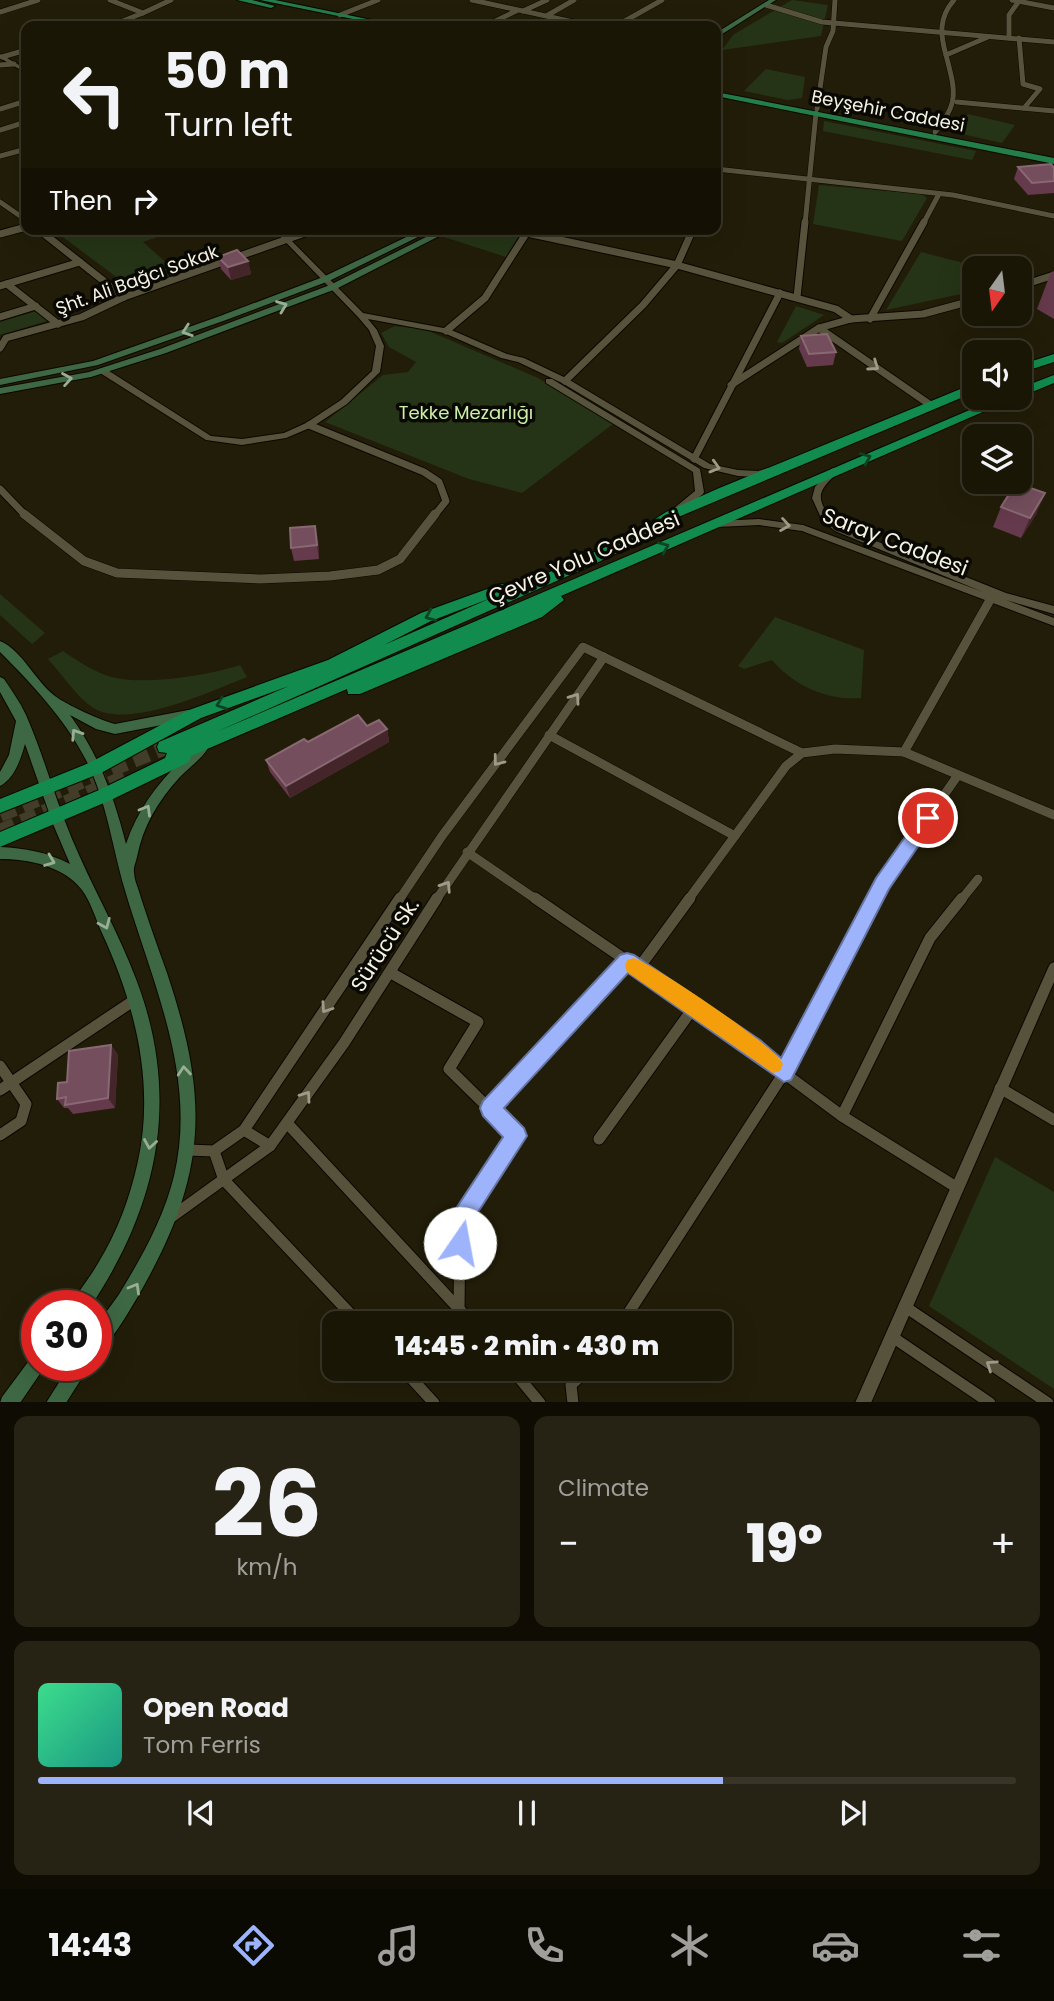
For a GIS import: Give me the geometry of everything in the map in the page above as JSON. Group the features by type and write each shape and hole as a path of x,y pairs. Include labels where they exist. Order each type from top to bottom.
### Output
{"highway":[{"path":"1032,365 1054,356"},
{"path":"1032,388 1054,379"},
{"name":"Çevre Yolu Caddesi","path":"962,392 671,515 631,541 169,752 601,573 980,410"},
{"path":"0,806 95,768 195,714 333,664 426,617 631,541"},
{"path":"0,840 105,795 202,748 419,664 513,623 537,612 601,573"}],"main road":[{"path":"241,0 348,21"},
{"path":"264,0 371,21"},
{"path":"721,31 773,0"},
{"name":"Beyşehir Caddesi","path":"721,92 1054,161"},
{"name":"Beyşehir Caddesi","path":"817,111 1054,156"},
{"path":"0,382 95,363 330,283 419,235"},
{"path":"0,391 103,372 330,283 436,235"},
{"path":"0,645 51,699 95,768 127,874 174,1012 181,1046 188,1117 187,1150 166,1221 139,1280 112,1320"},
{"path":"0,682 21,717 66,840 136,999 147,1044 153,1091 152,1134 144,1179 124,1235 91,1290"},
{"path":"51,699 100,726 115,729 195,714"},
{"path":"0,781 9,770 20,747 21,717"},
{"path":"127,874 132,842 141,818 154,796 202,748"},
{"path":"0,853 35,855 56,862 71,871 90,890"},
{"path":"8,1402 24,1381"},
{"path":"56,1402 70,1381"}],"street":[{"path":"0,12 39,0 45,6"},
{"path":"110,0 144,13"},
{"path":"123,21 171,0"},
{"path":"340,15 378,0"},
{"path":"472,0 572,21"},
{"path":"533,0 544,1"},
{"path":"548,15 574,0"},
{"path":"625,21 662,0"},
{"path":"797,297 817,111 826,47 833,31 835,0"},
{"path":"935,132 950,116 957,102 939,31 947,6 954,0"},
{"path":"497,21 544,1"},
{"path":"1009,38 1009,15 1015,1 1054,8"},
{"path":"766,2 833,23 1054,42"},
{"path":"946,55 992,36"},
{"path":"1019,38 1023,83 1040,89 1024,108"},
{"path":"1,59 21,52"},
{"path":"1,59 21,68"},
{"path":"957,102 1054,111"},
{"path":"0,109 21,103"},
{"path":"0,130 21,124"},
{"path":"0,156 21,150"},
{"path":"721,171 939,194 1054,216"},
{"path":"870,319 939,194"},
{"path":"0,202 21,217"},
{"path":"0,234 21,228"},
{"path":"46,235 124,297"},
{"path":"103,372 209,438 242,442 286,435 309,425 354,394 376,372 380,346 373,330 283,235"},
{"name":"Şht. Ali Bağcı Sokak","path":"0,348 6,338 58,324 110,305 124,297 301,235"},
{"path":"446,331 485,298 525,235"},
{"path":"546,235 677,265 797,297 836,309 851,319"},
{"path":"565,381 643,305 677,265 690,235"},
{"path":"4,285 80,262"},
{"path":"1032,282 1054,275"},
{"path":"4,285 58,324"},
{"path":"694,459 780,293"},
{"path":"731,385 819,328 851,319 923,314 962,304"},
{"path":"0,317 36,306"},
{"path":"361,315 446,331 504,356 521,360 565,381 707,466 738,473 758,474 782,466"},
{"path":"819,328 929,404"},
{"path":"504,356 514,365 558,386 697,471 700,492 671,515"},
{"path":"0,489 59,544 84,561 117,573 260,579 330,576 378,570 400,559 446,501 439,482 424,472 309,425"},
{"name":"Saray Caddesi","path":"834,471 818,489 816,498 825,518 838,529 1003,596 1054,610"},
{"name":"Saray Caddesi","path":"717,524 758,522 803,528 1054,622"},
{"path":"904,752 990,600"},
{"name":"Sürücü Sk.","path":"166,1221 270,1146 391,973 467,852 604,657 583,647 442,836 244,1130 214,1151"},
{"path":"604,657 802,754"},
{"path":"549,735 735,836"},
{"path":"638,969 786,766 802,754 835,749 904,752 1054,815"},
{"path":"630,1311 784,1073 883,883 958,775"},
{"path":"467,852 752,1046 842,1116 956,1187"},
{"path":"842,1116 930,938 978,879"},
{"path":"490,1108 627,961"},
{"path":"863,1402 1054,968"},
{"path":"391,973 478,1022 449,1069 517,1136 460,1220 459,1311"},
{"path":"5,1086 136,999"},
{"path":"599,1139 694,1007"},
{"path":"0,1066 5,1086 26,1104 20,1121 0,1135"},
{"path":"1000,1088 1054,1120"},
{"path":"287,1124 459,1311"},
{"path":"244,1130 270,1146"},
{"path":"187,1150 214,1151 225,1180 348,1311"},
{"path":"904,1306 1048,1402"},
{"path":"891,1336 990,1402"},
{"path":"414,1381 434,1402"},
{"path":"522,1381 540,1402"},
{"path":"573,1402 571,1385 575,1381"}],"green space":[{"path":"792,0 828,5 821,36 722,50 733,35"},
{"path":"766,69 805,77 802,98 788,100 744,91"},
{"path":"968,114 1015,125 1002,143 953,132 954,127"},
{"path":"824,121 976,151 972,160 823,131"},
{"path":"819,185 921,194 927,198 902,241 813,224"},
{"path":"60,235 163,235 143,242 179,274 134,290"},
{"path":"448,235 519,235 506,257 444,237"},
{"path":"921,252 962,263 962,294 886,310"},
{"path":"796,306 824,315 782,343 777,342"},
{"path":"36,311 47,321 0,335 0,322"},
{"name":"Tekke Mezarlığı","path":"395,326 424,329 538,378 613,424 522,493 469,479 325,422 383,375 408,372 416,362 389,347 381,333"},
{"path":"0,594 45,633 32,644 0,615"},
{"path":"775,617 864,650 861,698 836,697 812,690 790,677 772,660 744,669 738,666"},
{"path":"63,651 95,671 129,680 179,678 240,665 247,677 191,699 147,712 107,713 86,702 48,659"},
{"path":"995,1157 1054,1192 1054,1389 929,1306"}],"building":[{"path":"1051,164 1054,168 1054,181 1032,183 1018,167"},
{"path":"237,250 248,261 228,267 218,257"},
{"path":"827,334 836,352 809,354 801,336"},
{"path":"1032,489 1045,493 1030,518 1001,507 1009,494 1032,494"},
{"path":"315,526 317,545 291,548 290,528"},
{"path":"358,715 367,726 379,720 387,729 286,786 266,760 304,739 308,742"},
{"path":"111,1045 108,1098 65,1105 66,1097 57,1099 58,1083 67,1082 69,1051"}],"tunnel":[{"path":"0,814 165,747"},
{"path":"0,832 129,776"}],"slow traffic":[{"path":"634,966 752,1046 773,1064"}],"route":[{"path":"460,1243 460,1220 517,1136 490,1108 627,961 752,1046 784,1073 883,883 928,818"}]}
